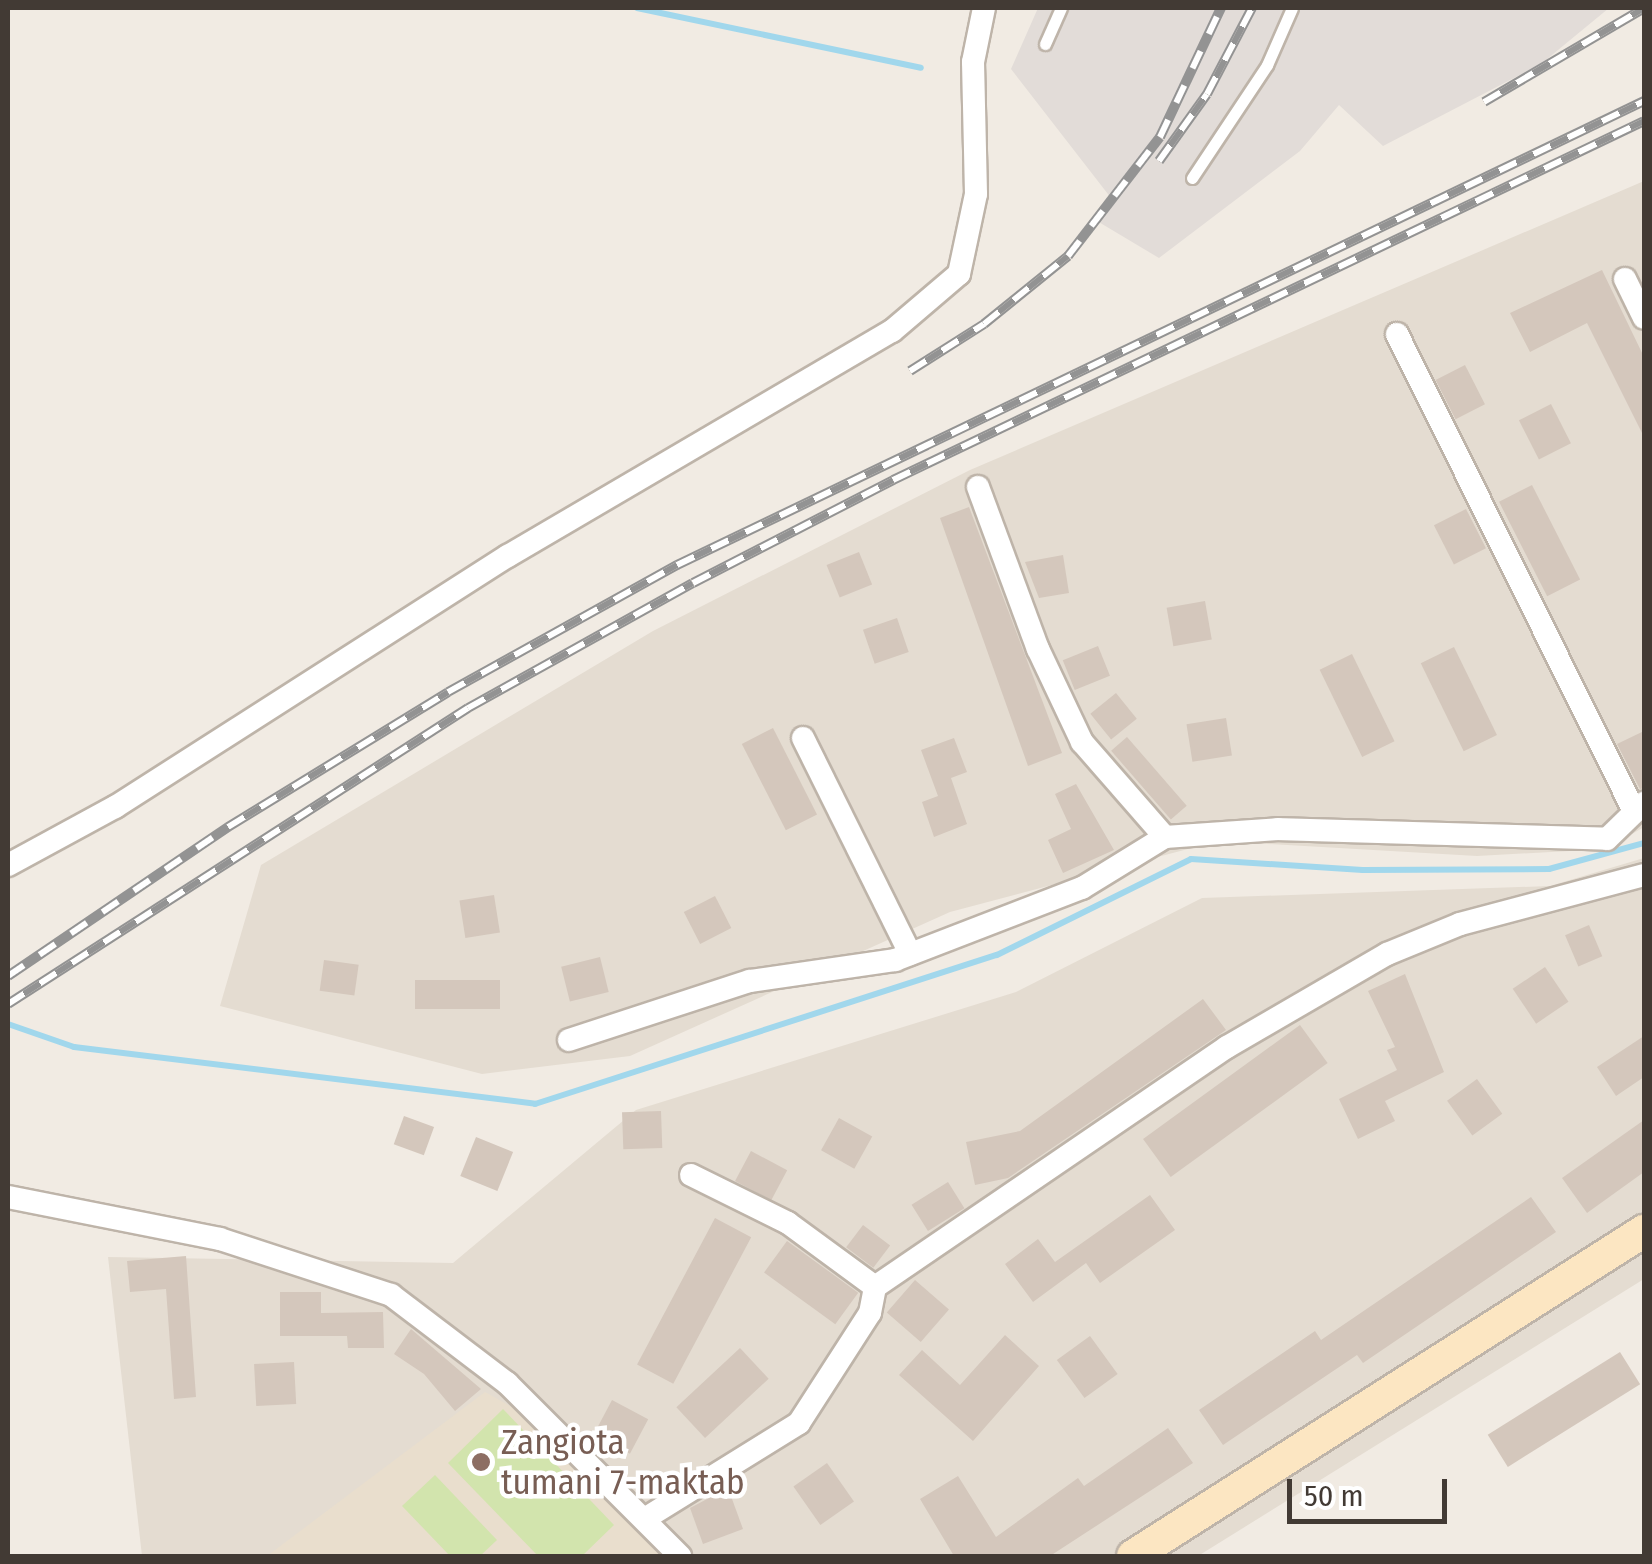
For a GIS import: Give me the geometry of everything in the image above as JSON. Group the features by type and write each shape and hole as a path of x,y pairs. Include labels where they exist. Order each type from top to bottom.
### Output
{"main road":[{"path":"1133,1556 1644,1230"}],"street":[{"path":"8,865 115,807 508,556 892,331 959,274 976,194 974,62 984,8"},
{"path":"1626,279 1644,318"},
{"path":"570,1040 750,982 910,954 1082,888 1165,837 1278,829 1607,840 1639,807 1398,334"},
{"path":"978,487 1038,650 1082,742 1165,837"},
{"path":"803,738 910,954"},
{"path":"646,1518 799,1423 870,1314 875,1287 928,1246 1064,1164 1156,1093 1352,970 1460,924 1644,875"},
{"path":"690,1175 788,1222 875,1287"},
{"path":"8,1197 220,1239 391,1294 507,1384 680,1556"}],"lane":[{"path":"1045,44 1061,8"},
{"path":"1192,178 1267,65 1292,8"}],"shaded area":[{"path":"1038,8 1609,8 1541,64 1383,146 1339,105 1300,151 1159,258 1097,221 1111,198 1011,69"},
{"path":"1644,181 1644,827 1606,849 1477,856 1218,841 950,912 630,1056 482,1074 220,1006 261,865 653,631 970,470"},
{"path":"1644,858 1644,1279 1198,1556 142,1556 108,1257 453,1263 636,1110 1016,992 1202,898 1550,886"},
{"name":"Zangiota tumani 7-maktab","path":"485,1392 512,1407 661,1556 267,1556"}],"green space":[{"path":"503,1409 614,1525 582,1556 538,1556 448,1463"},
{"path":"435,1475 497,1540 480,1556 450,1556 402,1506"}],"building":[{"path":"1602,270 1644,357 1644,437 1587,323 1530,352 1510,313"},
{"path":"1465,365 1485,404 1456,419 1436,380"},
{"path":"1551,404 1571,443 1539,460 1519,420"},
{"path":"1532,485 1580,579 1547,596 1499,502"},
{"path":"969,507 1062,753 1028,766 940,518"},
{"path":"1466,509 1486,548 1454,565 1434,525"},
{"path":"859,552 872,584 840,598 827,565"},
{"path":"1063,555 1069,593 1039,598 1025,562"},
{"path":"1205,601 1212,639 1173,646 1167,608"},
{"path":"897,618 909,652 875,664 863,630"},
{"path":"1098,646 1110,676 1075,690 1063,660"},
{"path":"1454,647 1497,735 1464,751 1421,663"},
{"path":"1352,654 1395,741 1362,757 1320,670"},
{"path":"1116,693 1137,719 1111,739 1090,714"},
{"path":"1226,718 1232,756 1192,762 1186,724"},
{"path":"773,728 817,814 786,830 742,744"},
{"path":"1644,731 1644,788 1640,789 1617,744"},
{"path":"1127,737 1187,806 1171,819 1111,751"},
{"path":"954,738 967,772 951,778 967,824 934,837 922,802 938,796 921,750"},
{"path":"1076,784 1114,850 1063,873 1048,840 1071,829 1055,794"},
{"path":"494,895 500,933 465,938 459,900"},
{"path":"715,896 731,928 700,944 684,912"},
{"path":"1589,925 1602,956 1578,966 1565,935"},
{"path":"600,957 609,992 570,1002 561,967"},
{"path":"324,960 359,965 354,996 320,991"},
{"path":"1545,967 1568,1002 1536,1024 1513,989"},
{"path":"1405,974 1444,1072 1385,1101 1395,1121 1358,1139 1339,1099 1397,1070 1387,1050 1395,1047 1368,991"},
{"path":"415,980 500,980 500,1009 415,1009"},
{"path":"1203,999 1226,1030 1008,1178 975,1185 966,1142 1020,1131"},
{"path":"1300,1025 1328,1063 1171,1177 1143,1139"},
{"path":"1644,1036 1644,1077 1616,1096 1597,1067"},
{"path":"1477,1079 1502,1114 1472,1136 1447,1101"},
{"path":"661,1111 662,1148 623,1149 622,1112"},
{"path":"404,1116 434,1127 424,1155 394,1144"},
{"path":"839,1118 872,1136 854,1169 821,1150"},
{"path":"1644,1120 1644,1172 1587,1213 1562,1178"},
{"path":"476,1137 513,1152 497,1191 460,1176"},
{"path":"751,1151 787,1170 771,1200 735,1181"},
{"path":"948,1182 964,1208 928,1231 912,1205"},
{"path":"1150,1195 1175,1230 1100,1283 1086,1263 1033,1302 1005,1264 1038,1239 1055,1262"},
{"path":"1531,1197 1556,1232 1363,1363 1357,1355 1223,1445 1199,1410 1315,1331 1321,1340"},
{"path":"715,1218 751,1237 673,1384 637,1365"},
{"path":"863,1225 890,1245 873,1268 846,1247"},
{"path":"787,1241 858,1293 835,1324 764,1273"},
{"path":"186,1256 196,1397 174,1399 166,1289 130,1292 127,1261"},
{"path":"915,1280 949,1310 921,1342 887,1312"},
{"path":"280,1292 321,1292 321,1313 383,1312 384,1348 348,1348 347,1336 280,1336"},
{"path":"411,1329 481,1389 455,1411 424,1374 394,1354"},
{"path":"1005,1335 1039,1366 973,1441 899,1375 922,1350 960,1385"},
{"path":"1090,1336 1118,1374 1084,1398 1057,1360"},
{"path":"740,1348 769,1379 705,1438 676,1407"},
{"path":"1620,1352 1640,1384 1508,1467 1488,1435"},
{"path":"294,1362 296,1404 256,1406 254,1364"},
{"path":"612,1400 648,1419 630,1454 594,1434"},
{"path":"1168,1428 1193,1463 1050,1556 954,1556 920,1499 958,1476 996,1537 1078,1478 1084,1486"},
{"path":"827,1463 854,1502 820,1525 793,1487"},
{"path":"728,1488 743,1529 703,1544 690,1508"}],"waterway":[{"path":"637,8 921,68"},
{"path":"8,1024 74,1047 535,1104 997,955 1191,859 1363,870 1549,869 1644,843"}],"railway":[{"path":"910,371 984,324 1068,256 1160,137 1221,8"},
{"path":"1159,161 1207,94 1252,8"},
{"path":"1484,102 1644,8"},
{"path":"8,976 228,827 448,692 677,565 1644,101"},
{"path":"8,1004 468,708 693,583 893,480 1644,121"}],"place":[{"name":"Zangiota tumani 7-maktab","path":"481,1462"}]}
